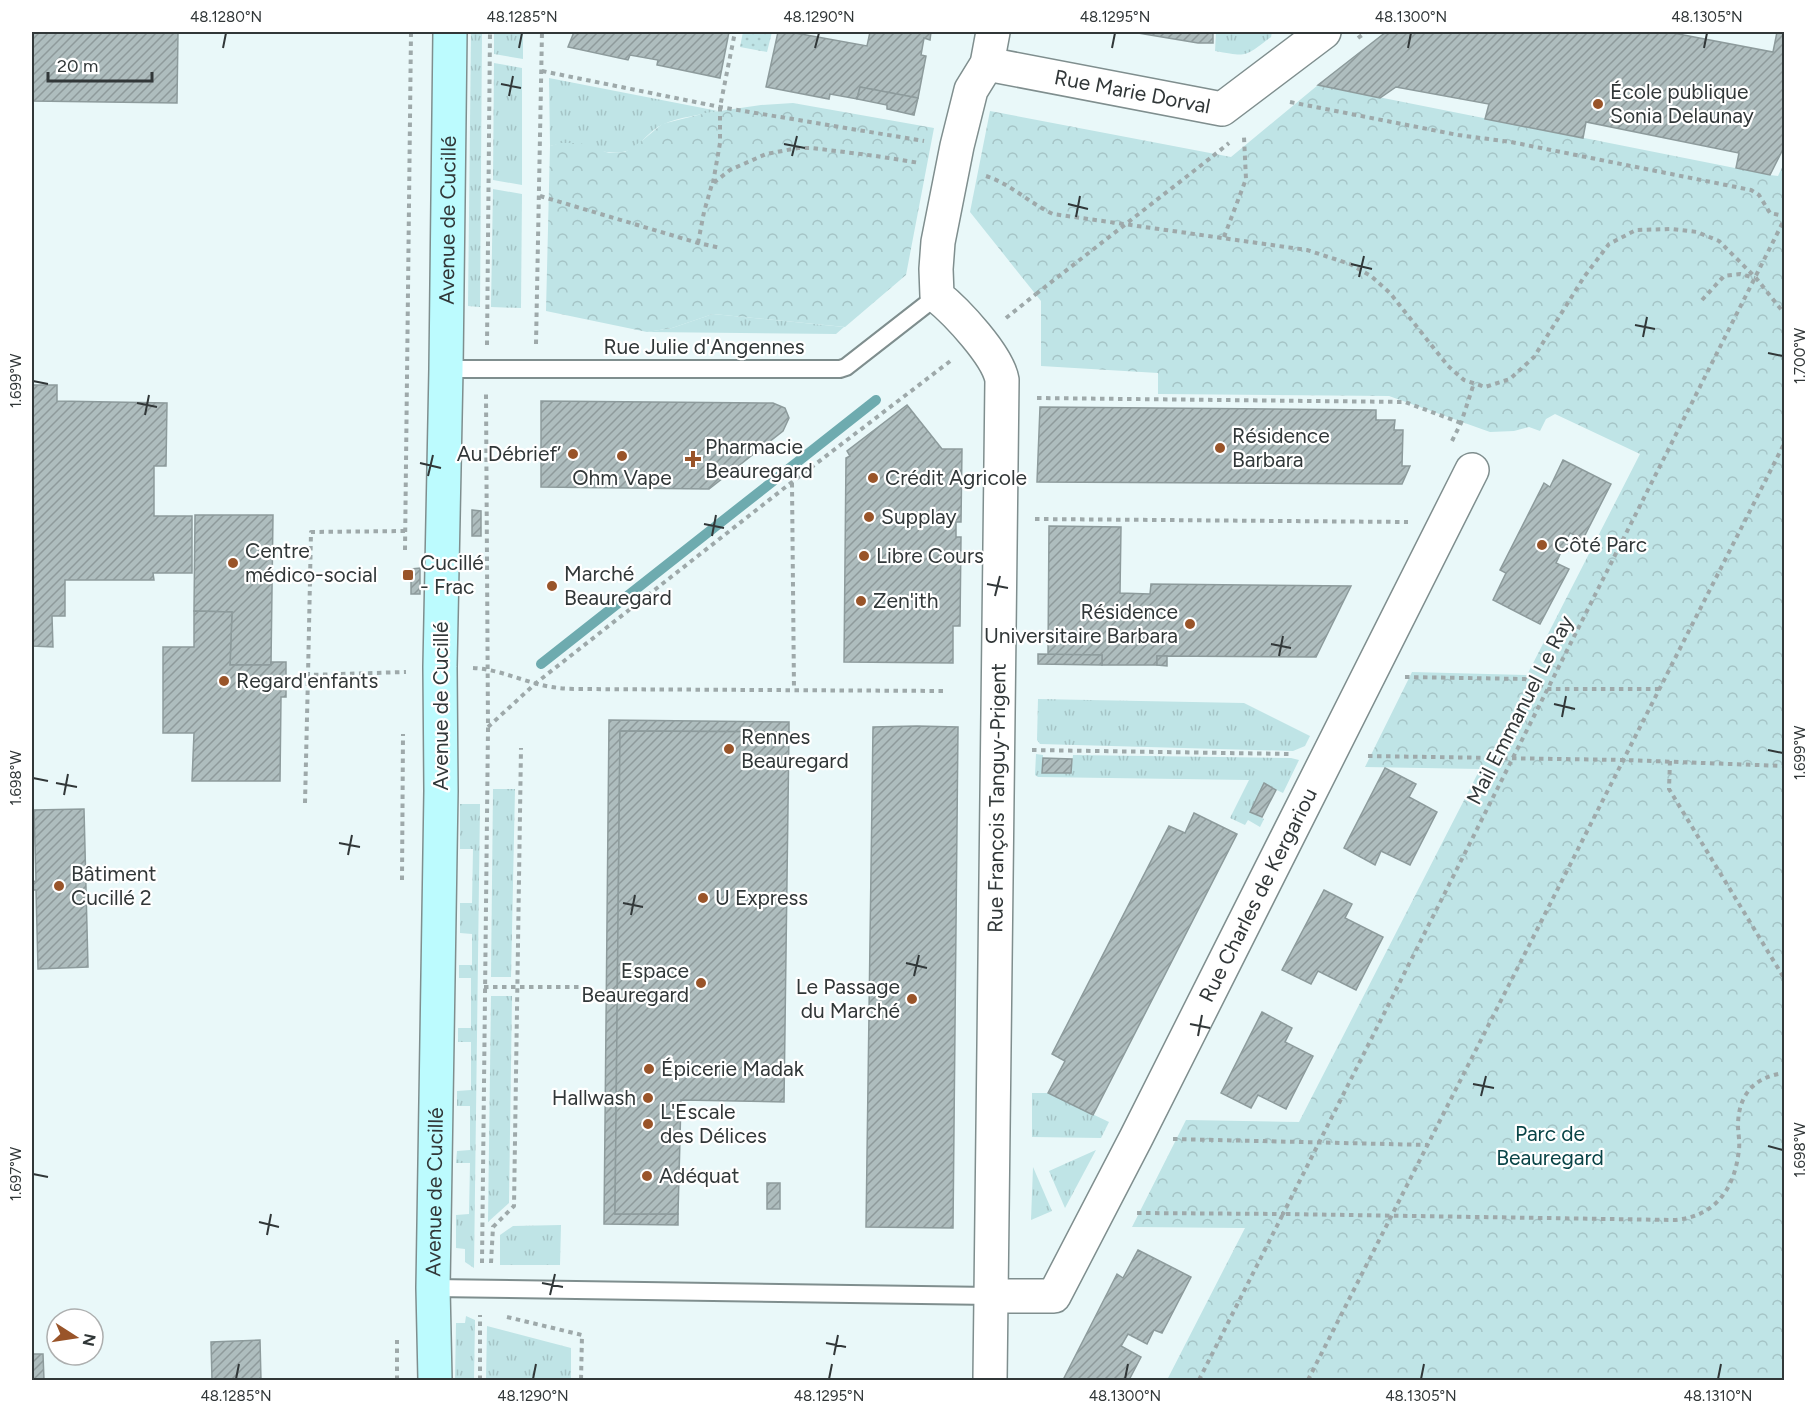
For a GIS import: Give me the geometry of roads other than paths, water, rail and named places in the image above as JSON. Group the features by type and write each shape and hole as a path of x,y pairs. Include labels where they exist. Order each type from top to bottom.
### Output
{"street":[{"name":"Avenue de Cucillé","path":"435,1380 433,1288 450,32"},
{"path":"938,296 937,255 955,158 971,90 987,64 993,32"},
{"name":"Rue Marie Dorval","path":"987,64 1233,119 1324,32"},
{"name":"Rue François Tanguy-Prigent","path":"938,296 960,317 1000,371 1002,397 990,1380"},
{"name":"Rue Charles de Kergariou","path":"992,1296 1054,1296 1136,1138 1472,470"}],"lane":[{"name":"Rue Julie d'Angennes","path":"446,369 840,369 846,367 938,296"},
{"path":"433,1288 992,1296"}],"waterway":[{"path":"541,664 876,400"}],"place":[{"name":"École publique Sonia Delaunay","path":"1598,104"},
{"name":"Résidence Barbara","path":"1220,448"},
{"name":"Au Débrief’","path":"573,454"},
{"name":"Ohm Vape","path":"622,456"},
{"name":"Pharmacie Beauregard","path":"693,459"},
{"name":"Crédit Agricole","path":"873,478"},
{"name":"Supplay","path":"869,517"},
{"name":"Côté Parc","path":"1542,545"},
{"name":"Libre Cours","path":"864,556"},
{"name":"Centre médico-social","path":"233,563"},
{"name":"Cucillé - Frac","path":"408,575"},
{"name":"Marché Beauregard","path":"552,586"},
{"name":"Zen'ith","path":"861,601"},
{"name":"Résidence Universitaire Barbara","path":"1190,624"},
{"name":"Regard'enfants","path":"224,681"},
{"name":"Rennes Beauregard","path":"729,749"},
{"name":"Bâtiment Cucillé 2","path":"59,886"},
{"name":"U Express","path":"703,898"},
{"name":"Espace Beauregard","path":"701,983"},
{"name":"Le Passage du Marché","path":"912,999"},
{"name":"Épicerie Madak","path":"649,1069"},
{"name":"Hallwash","path":"648,1098"},
{"name":"L'Escale des Délices","path":"648,1124"},
{"name":"Adéquat","path":"647,1176"}],"park label":[{"name":"Parc de Beauregard","path":"1550,1146"}]}
